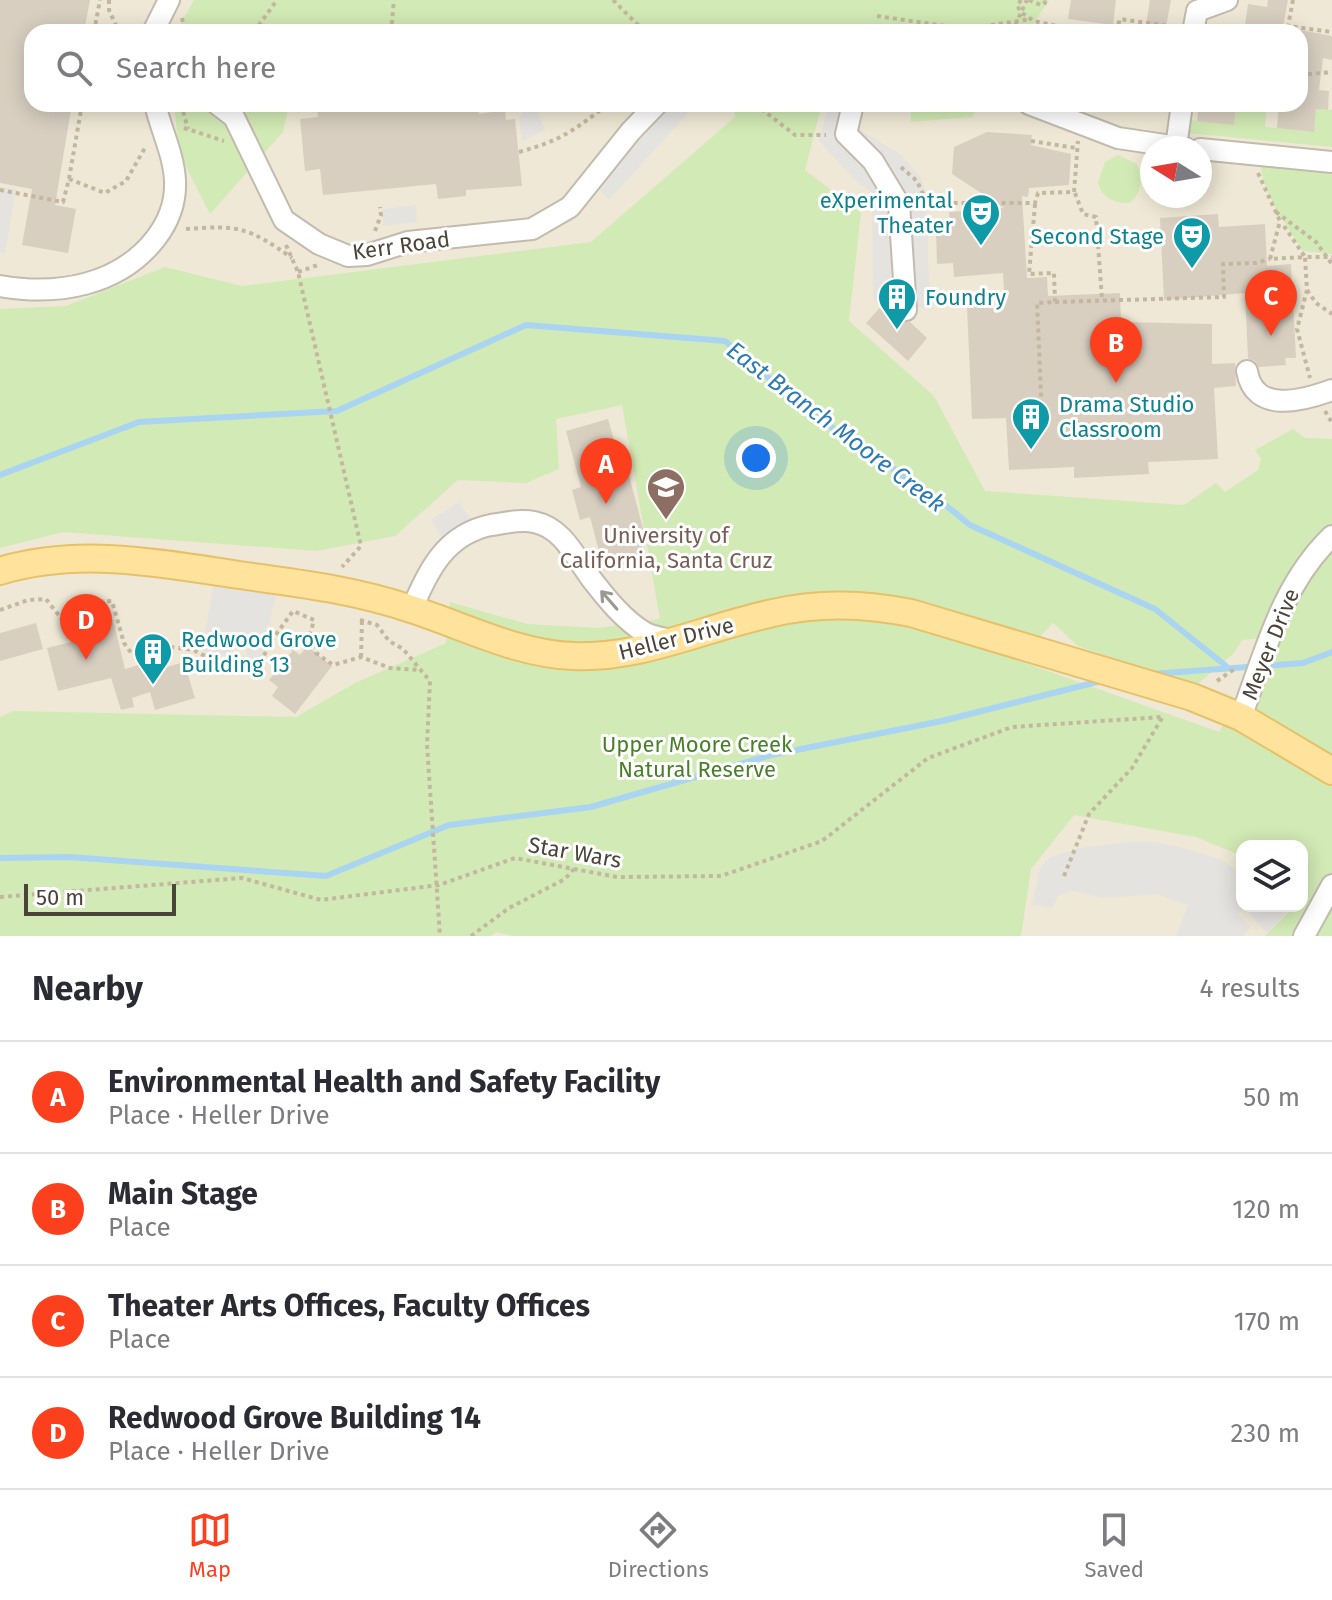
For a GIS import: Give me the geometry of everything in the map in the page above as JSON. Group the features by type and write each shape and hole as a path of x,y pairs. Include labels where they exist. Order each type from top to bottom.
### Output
{"main road":[{"name":"Heller Drive","path":"0,571 48,560 123,558 336,589 412,609 517,646 572,656 615,655 771,613 813,605 877,607 911,613 1079,664 1166,704 1192,697 1241,717 1332,771"}],"street":[{"path":"157,24 169,0"},
{"path":"1194,24 1197,11 1227,0"},
{"path":"0,286 31,289 83,285 110,276 134,262 149,247 168,223 175,183 172,159 157,112"},
{"name":"Kerr Road","path":"227,112 234,117 284,220 319,244 348,256 367,255 408,242 532,229 570,207 649,112"},
{"path":"851,112 846,134 873,161 899,204 906,310"},
{"path":"1049,112 1118,138 1140,141"},
{"path":"1178,136 1181,112"},
{"path":"1212,150 1332,162"},
{"path":"1247,371 1249,385 1256,394 1270,400 1324,393"},
{"path":"412,609 437,559 455,539 484,527 512,521 535,522 568,542 592,580 617,610 645,633 673,641"},
{"name":"Meyer Drive","path":"1241,717 1292,587 1317,551 1332,536"},
{"path":"1304,936 1332,885"}],"path":[{"path":"96,24 100,0"},
{"path":"109,0 109,10 115,24"},
{"path":"260,24 277,0"},
{"path":"392,24 394,0"},
{"path":"613,0 637,24"},
{"path":"1021,0 1017,6 1022,13 1031,19 1051,24"},
{"path":"1017,23 1028,0 1044,5 1044,0"},
{"path":"1288,24 1293,0"},
{"path":"877,16 932,24"},
{"path":"990,24 1031,19"},
{"path":"1118,24 1120,19 1159,24"},
{"path":"1308,29 1332,32"},
{"path":"1308,74 1332,72"},
{"path":"0,190 63,202 81,112"},
{"path":"183,112 188,129"},
{"path":"519,152 552,143 598,112"},
{"path":"765,112 795,135 846,134"},
{"path":"1081,125 1074,192 1083,214 1096,217 1102,299"},
{"path":"178,126 224,140"},
{"path":"1031,141 1077,148"},
{"path":"69,179 105,193 126,181 146,145"},
{"path":"893,160 917,181 927,203 1035,203"},
{"path":"1256,167 1280,221 1270,259"},
{"path":"1055,302 1054,273 1029,274 1035,203 1038,193 1074,192"},
{"path":"378,228 380,207"},
{"path":"1275,211 1316,242 1332,264"},
{"path":"195,229 230,226 248,230 294,259 361,546 349,559"},
{"path":"1284,226 1305,257 1307,290 1297,329 1324,393"},
{"path":"1042,418 1037,303 1224,297 1223,264 1332,257"},
{"path":"298,272 322,263"},
{"path":"1307,290 1316,303 1332,314"},
{"path":"0,610 28,600 46,599 71,631 81,603 112,601 124,643 132,654 151,656 164,646 193,650 224,665 259,666 270,643 293,611 314,620 310,635 317,642 316,653 333,665 361,657 390,668 419,670"},
{"path":"351,612 362,621 377,625 430,681 427,745 440,936"},
{"path":"361,657 362,621"},
{"path":"1064,876 1089,814 1132,768 1166,704"},
{"name":"Star Wars","path":"0,897 242,878 321,900 439,885 515,858 617,877 721,876 822,841 928,758 1012,727 1166,704"},
{"path":"471,936 509,908 565,879 574,869"}],"shaded area":[{"name":"University of California, Santa Cruz","path":"0,0 1332,0 1332,936 0,936"},
{"path":"523,112 537,112 545,130 522,142 519,118"},
{"path":"665,112 689,112 609,200 597,187"},
{"path":"827,112 861,112 860,130 900,154 920,176 926,192 930,306 906,310 879,303 873,298 872,193 852,177 819,141"},
{"path":"0,187 16,189 5,253 0,252"},
{"path":"416,205 417,222 383,226 383,209"},
{"path":"459,502 472,521 441,540 431,520"},
{"path":"214,581 278,586 259,666 245,664 250,637 236,633 232,658 202,651"},
{"path":"1154,842 1220,859 1236,871 1236,912 1240,912 1238,914 1250,928 1243,936 1176,936 1188,905 1157,894 1103,898 1073,891 1058,896 1052,908 1032,905 1040,868 1050,857 1080,848"},
{"path":"1248,912 1287,912 1267,933"}],"green space":[{"path":"194,0 1049,0 1033,24 180,24"},
{"path":"1316,109 1332,110 1332,147 1188,133 1189,120 1234,124 1235,112 1266,112 1265,127 1313,131"},
{"path":"175,112 287,112 283,132 210,214 188,171 178,142"},
{"name":"Upper Moore Creek Natural Reserve","path":"735,112 820,112 805,170 861,213 849,321 934,396 985,491 1184,505 1216,483 1225,492 1258,470 1261,459 1255,450 1293,429 1305,438 1332,439 1332,936 1265,936 1289,912 1308,912 1308,840 1236,840 1236,854 1196,837 1074,815 1031,869 1021,936 513,936 496,932 491,936 0,936 0,717 13,711 296,717 355,683 446,643 450,602 527,624 599,628 660,619 622,405 556,419 559,469 526,483 458,480 395,536 316,551 63,532 0,548 0,309 66,306 165,267 242,286 591,242 735,117","holes":["1053,623 1078,646 1194,687 1234,653 1242,640 1273,637 1219,732 1017,660"]},
{"path":"911,112 975,112 972,117 911,122"},
{"path":"1118,155 1137,164 1140,185 1130,203 1110,199 1103,193 1098,183 1105,162"},
{"path":"1261,165 1332,172 1332,254 1303,251 1271,198"}],"building":[{"path":"0,0 90,0 86,24 24,24 24,112 71,112 55,205 76,209 68,253 22,245 32,189 0,183"},
{"path":"1071,0 1116,0 1113,24 1068,19"},
{"path":"1150,0 1171,0 1166,24 1146,24"},
{"path":"1268,0 1288,0 1284,24 1245,24 1248,4 1267,7"},
{"path":"1308,32 1332,36 1332,60 1323,58 1319,90 1329,91 1328,110 1316,109 1314,132 1277,128 1278,112 1308,112"},
{"path":"317,112 505,112 506,120 515,119 522,186 466,190 466,196 438,199 436,184 323,195 320,169 305,171 300,119 318,117"},
{"path":"1198,112 1235,112 1234,125 1197,121"},
{"path":"987,132 1032,135 1031,145 1071,154 1069,185 1029,188 1028,197 1022,196 1027,278 1047,277 1048,296 1120,293 1121,322 1212,324 1212,364 1235,363 1236,386 1214,388 1218,459 1148,462 1149,474 1074,478 1074,467 1009,470 1006,418 972,419 967,307 1005,306 1003,273 954,277 953,263 937,264 936,231 951,231 949,212 1004,208 952,174 954,147"},
{"path":"1218,214 1219,227 1265,224 1267,266 1291,264 1296,358 1285,358 1286,365 1259,367 1248,358 1245,293 1164,300 1160,218"},
{"name":"Foundry","path":"886,301 893,307 895,317 910,322 927,338 908,361 866,323"},
{"path":"608,419 619,458 624,457 644,532 638,534 645,559 604,570 590,517 580,520 572,490 581,487 566,431"},
{"path":"113,619 125,669 145,663 148,670 153,671 184,662 195,698 155,710 150,692 132,698 134,707 121,710 111,678 58,691 47,648 80,640 84,637 82,627"},
{"path":"36,623 43,649 0,661 0,633"},
{"path":"307,646 332,666 295,714 272,696 278,687 269,680 293,650 300,655"}],"waterway":[{"name":"East Branch Moore Creek","path":"0,475 139,422 337,411 526,325 725,341 809,412 938,499 970,525 1155,609 1226,666"},
{"name":"East Branch Moore Creek","path":"1151,674 1303,663 1332,652"},
{"name":"East Branch Moore Creek","path":"0,858 69,857 326,876 449,825 591,807 771,755 942,721 1105,680"}],"place":[{"name":"eXperimental Theater","path":"981,247"},
{"name":"Second Stage","path":"1192,270"},
{"name":"Foundry","path":"897,331"},
{"name":"Theater Arts Offices, Faculty Offices","path":"1271,336"},
{"name":"Main Stage","path":"1116,383"},
{"name":"Drama Studio Classroom","path":"1031,451"},
{"name":"Environmental Health and Safety Facility","path":"606,504"},
{"name":"University of California, Santa Cruz","path":"666,521"},
{"name":"Redwood Grove Building 14","path":"86,660"},
{"name":"Redwood Grove Building 13","path":"153,686"}]}
